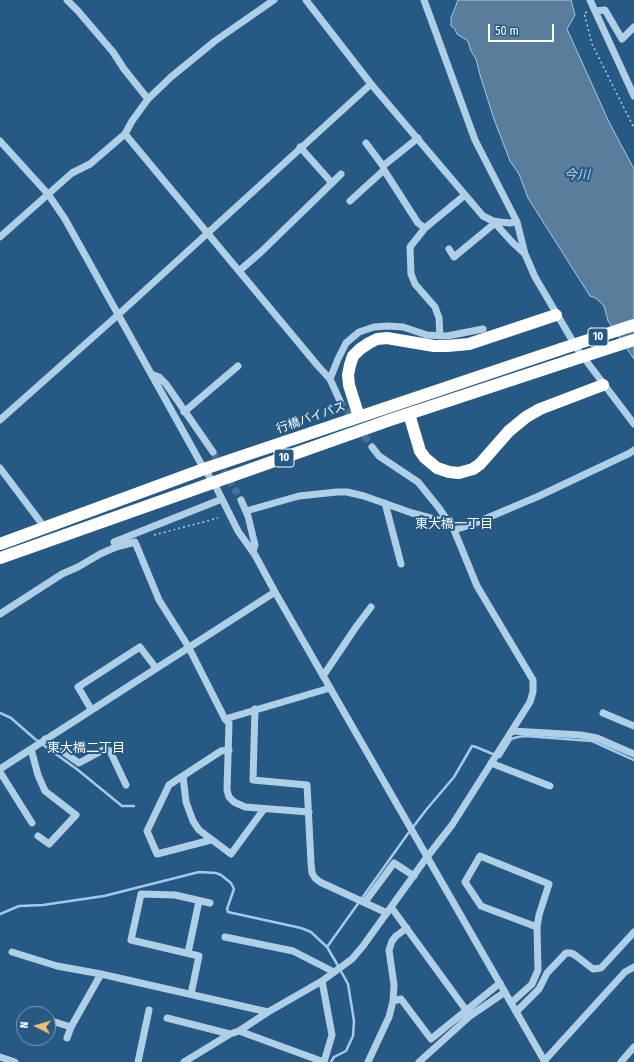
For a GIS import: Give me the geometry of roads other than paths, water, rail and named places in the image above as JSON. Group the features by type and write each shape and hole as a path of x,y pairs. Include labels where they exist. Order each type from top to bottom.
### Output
{"highway":[{"path":"359,417 349,385 348,375 353,356 369,343 378,339 387,338 434,346 469,344 556,315"},
{"name":"行橋バイパス","path":"0,544 204,469 634,325"},
{"name":"10","path":"0,558 408,414 634,340"},
{"path":"408,414 420,451 425,458 437,468 449,472 459,473 473,469 480,464 509,431 526,417 540,409 603,385"}],"street":[{"path":"67,0 113,52 124,70 148,99"},
{"path":"0,237 72,173 90,164 125,134 132,121 148,99 171,76 215,41 274,0"},
{"path":"306,0 370,84 418,138 465,195 484,216 494,222 525,254"},
{"path":"424,0 475,140 517,222 525,254 535,277 578,350 634,424"},
{"path":"590,0 634,96"},
{"path":"595,11 605,10 622,39 634,27"},
{"path":"0,420 370,84"},
{"path":"125,134 330,379 340,401"},
{"path":"350,201 418,138"},
{"path":"0,141 48,194 65,219 204,469 214,483 238,531 253,552 545,1062 625,972 634,967"},
{"path":"366,143 384,168 418,223 425,228"},
{"path":"300,147 332,183"},
{"path":"239,271 261,252 341,174"},
{"path":"440,336 440,318 435,307 415,284 411,274 410,247 425,228 465,195"},
{"path":"449,249 454,257 494,222 510,224 517,222"},
{"path":"330,379 346,343 359,332 374,327 388,326 428,335 440,336 482,329"},
{"path":"184,412 238,366"},
{"path":"151,374 159,377 166,384 213,452"},
{"path":"184,1062 230,1034 240,1031 268,1012 322,981 352,959 452,825 530,702 533,692 533,680 477,586 454,530 448,520 418,482 379,456 372,447"},
{"path":"454,530 473,524 539,496 634,450"},
{"path":"0,468 46,528"},
{"path":"246,510 299,496 337,492 355,493 412,513 438,520 448,520"},
{"path":"116,547 114,542 222,499"},
{"path":"241,500 248,516 255,545 253,552"},
{"path":"385,503 401,564"},
{"path":"0,614 62,574 78,568 116,547 135,542 159,600 188,646 225,719 230,723 227,790 229,797 239,805 309,812"},
{"path":"32,823 0,770 188,646 275,592"},
{"path":"323,676 371,607"},
{"path":"91,709 78,687 140,647 156,668"},
{"path":"225,719 330,688"},
{"path":"255,709 254,780 307,785 312,873 315,878 320,882 365,902 389,910 407,928 466,1010"},
{"path":"603,713 634,726"},
{"path":"512,731 581,735 597,738 634,754"},
{"path":"45,739 78,763 105,749 110,751 126,785"},
{"path":"31,749 38,775 45,791 76,815 49,844 38,836"},
{"path":"211,840 157,854 148,831 169,785 221,751 229,750"},
{"path":"491,763 550,786"},
{"path":"183,776 189,813 199,830 231,854 264,808"},
{"path":"511,1004 532,984 538,970 537,927 539,915 549,884 480,856 465,882 481,906 537,927"},
{"path":"365,902 394,863 414,876"},
{"path":"190,994 200,956 131,940 141,894 175,895 210,903"},
{"path":"188,953 199,901"},
{"path":"368,1062 389,1017 393,1001 394,985 389,950 392,941 407,928"},
{"path":"516,1012 539,989 547,973 566,953 575,955 593,969 601,968 634,932"},
{"path":"225,937 293,952 334,972"},
{"path":"12,952 57,966 101,974 268,1012"},
{"path":"66,1038 101,974"},
{"path":"240,1031 324,1062 332,1035 322,981"},
{"path":"393,1001 401,999 431,1039 500,983"},
{"path":"419,1062 470,1016 505,992"},
{"path":"138,1062 149,1010"},
{"path":"167,1018 230,1034"},
{"path":"56,1022 71,1027"},
{"path":"621,1062 634,1047"},
{"path":"0,1058 15,1062"}],"water":[{"name":"今川","path":"458,0 571,0 575,15 567,29 609,122 634,169 634,359 608,321 604,306 596,298 590,296 528,198 519,174 510,161 494,119 476,59 471,51 468,41 457,34 455,29 451,26 451,18"}],"waterway":[{"path":"0,713 11,718 35,739 78,770 122,806 134,806"},
{"path":"327,947 407,835 454,777 472,746 500,757 511,739 518,737 525,736 592,741 634,760"},
{"path":"0,914 19,906 43,905 104,896 199,872 216,873 221,875 231,883 234,889 227,909 228,912 301,928 311,932 327,947 348,984 354,1021 353,1036 346,1051 334,1057 331,1062"}],"tunnel":[{"path":"340,401 372,447"},
{"path":"213,452 241,500"}],"district":[{"name":"東大橋一丁目","path":"454,524"},
{"name":"東大橋二丁目","path":"86,748"}]}
